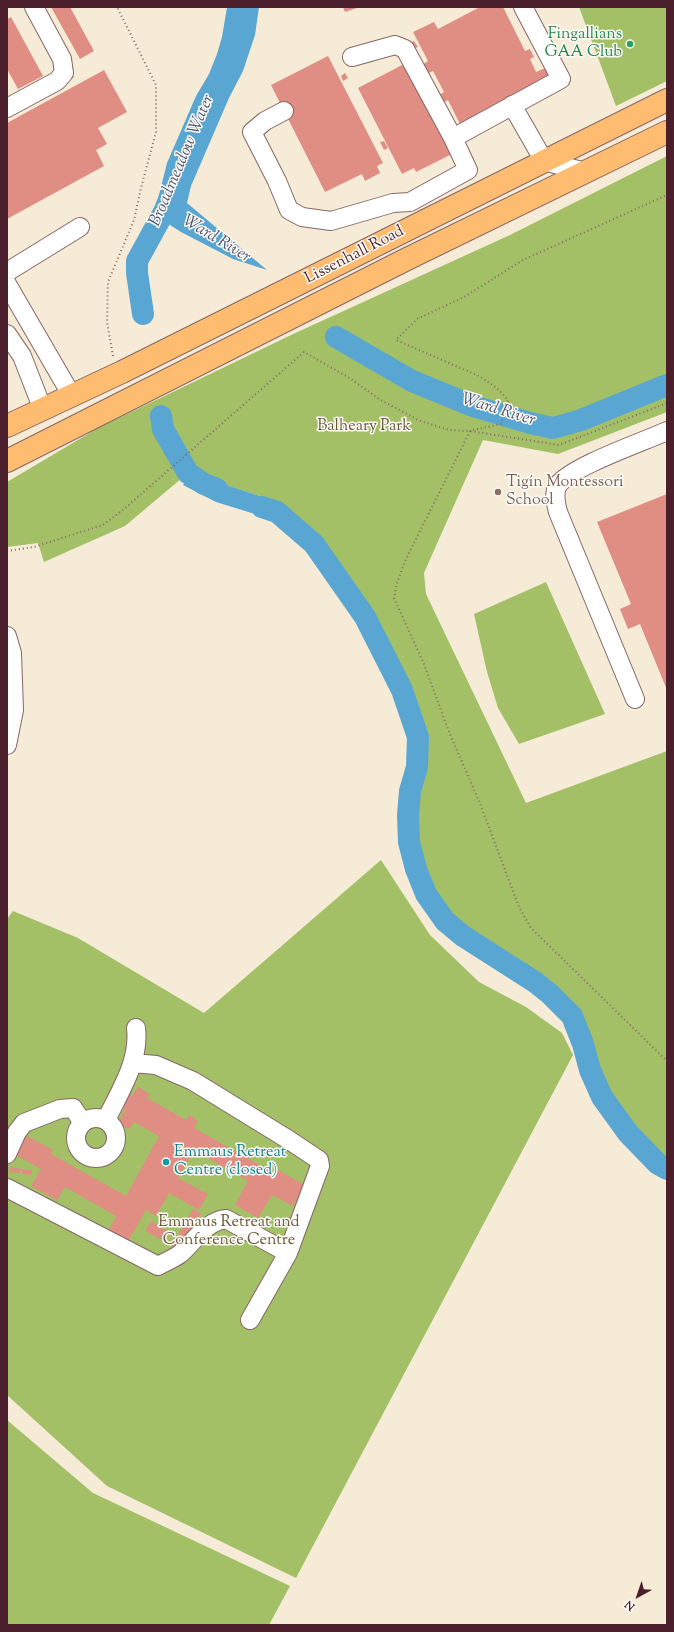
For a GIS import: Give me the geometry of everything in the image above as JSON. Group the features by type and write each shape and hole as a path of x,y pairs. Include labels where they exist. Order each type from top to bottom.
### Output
{"main road":[{"name":"Lissenhall Road","path":"7,426 72,396 667,100"},
{"name":"Lissenhall Road","path":"7,461 400,263 667,132"},
{"path":"43,410 57,437"}],"street":[{"path":"7,108 57,81 64,73 62,59 34,7"},
{"path":"453,138 561,79 523,7"},
{"path":"284,111 265,121 252,132 277,181 289,210 302,217 331,221 392,203 410,202 468,170 453,138 405,49 395,45 352,57"},
{"path":"512,105 544,161 585,172"},
{"path":"7,272 80,227"},
{"path":"7,284 72,396"},
{"path":"7,334 22,356 43,410"},
{"path":"635,699 554,499 557,486 569,475 596,461 667,431"},
{"path":"7,636 12,653 14,710 7,745"},
{"path":"106,1120 133,1063 137,1041 136,1028"},
{"path":"133,1063 156,1065 193,1081 319,1160 320,1166 288,1253 250,1320"},
{"path":"7,1154 17,1132 24,1124 60,1109 73,1108 83,1123"},
{"path":"94,1118 106,1120 115,1129 116,1142 110,1152 99,1158 86,1155 78,1146 77,1133 83,1123 94,1118"},
{"path":"7,1188 158,1266 179,1254 206,1228 218,1220 226,1219 288,1253"}],"path":[{"path":"113,356 107,322 108,282 134,220 156,132 156,85 118,7"},
{"path":"470,431 501,424 508,400 498,388 479,376 396,340 417,319 464,297 524,260 667,195"},
{"path":"7,551 34,547 103,525 124,509 304,352 350,378 378,399 418,420 449,430 470,431 559,445 667,404"},
{"path":"470,431 406,559 397,583 394,598 424,664 449,732 479,801 519,907 531,928 667,1061"}],"green space":[{"name":"Fingallians GAA Club","path":"579,7 667,7 667,81 616,106"},
{"name":"Balheary Park","path":"667,156 667,412 558,454 483,440 424,573 426,594 526,803 667,751 667,1161 636,1134 618,1111 595,1069 586,1035 575,1014 551,987 507,957 455,925 425,874 418,855 418,800 425,766 424,739 412,695 388,646 365,607 326,550 306,526 269,499 188,473 125,526 44,562 38,543 7,547 7,482 98,428 291,335 510,235"},
{"path":"546,582 605,714 519,744 498,708 487,672 474,614"},
{"name":"Emmaus Retreat and Conference Centre","path":"381,860 430,935 479,982 526,1007 562,1033 573,1055 296,1578 107,1486 7,1395 7,919 13,911 78,938 204,1013"},
{"path":"7,1420 93,1493 290,1586 269,1625 7,1625"}],"water":[{"path":"227,7 259,7 255,35 243,71 229,98 191,186 187,203 267,270 233,259 181,232 170,225 156,207 167,163 196,96 209,74 217,54 222,37"},
{"path":"192,474 269,499 293,517 284,526 271,519 216,502 183,485"}],"building":[{"path":"51,7 70,7 94,51 80,59"},
{"path":"343,7 360,7 345,12"},
{"path":"480,7 503,7 525,51 530,49 534,57 530,59 536,72 550,66 555,75 460,124 448,100 441,104 437,96 444,92 433,71 426,74 422,65 428,61 413,32 434,22 438,29"},
{"path":"11,17 43,76 18,89 7,69 7,19"},
{"path":"414,41 418,47 415,48 412,42"},
{"path":"328,56 383,163 377,166 380,173 365,181 362,174 325,192 271,85"},
{"path":"406,63 452,154 416,172 414,168 402,174 358,88"},
{"path":"104,70 127,112 98,128 107,144 96,150 104,166 7,219 7,123"},
{"path":"345,73 348,78 343,81 341,76"},
{"path":"384,141 388,148 384,150 380,142"},
{"path":"667,494 667,690 640,624 628,629 620,609 631,604 597,522"},
{"name":"Emmaus Retreat Centre (closed)","path":"138,1087 150,1094 147,1098 186,1120 189,1115 198,1121 194,1128 274,1173 276,1169 305,1185 293,1206 272,1195 258,1218 235,1205 248,1181 194,1150 178,1178 208,1194 199,1210 169,1193 156,1216 146,1210 125,1247 106,1236 116,1216 65,1187 57,1200 31,1186 41,1169 16,1155 27,1136 53,1150 51,1154 126,1196 159,1136 134,1122 129,1129 118,1123 125,1110 121,1108 129,1093 133,1095"},
{"path":"10,1167 21,1169 20,1173 9,1172"},
{"path":"22,1169 32,1170 32,1175 22,1174"},
{"path":"193,1209 201,1213 179,1250 170,1245 175,1235 177,1237"},
{"path":"151,1221 167,1231 162,1240 145,1231"}],"waterway":[{"name":"Broadmeadow Water","path":"143,314 137,273 137,261 165,210 174,187"},
{"name":"Ward River","path":"336,337 412,381 473,406 530,423 553,428 581,420 667,385"},
{"name":"Broadmeadow Water","path":"161,416 163,429 188,473 204,484 217,489"},
{"path":"262,507 277,512 314,544 365,617 402,690 418,737 417,767 410,791 408,815 409,842 416,869 426,894 445,921 463,936 535,982 550,994 572,1016 583,1044 590,1070 602,1097 628,1133 658,1164 667,1169"}],"place":[{"name":"Fingallians GAA Club","path":"630,44"},
{"name":"Tigín Montessori School","path":"498,492"},
{"name":"Emmaus Retreat Centre (closed)","path":"166,1162"}]}
